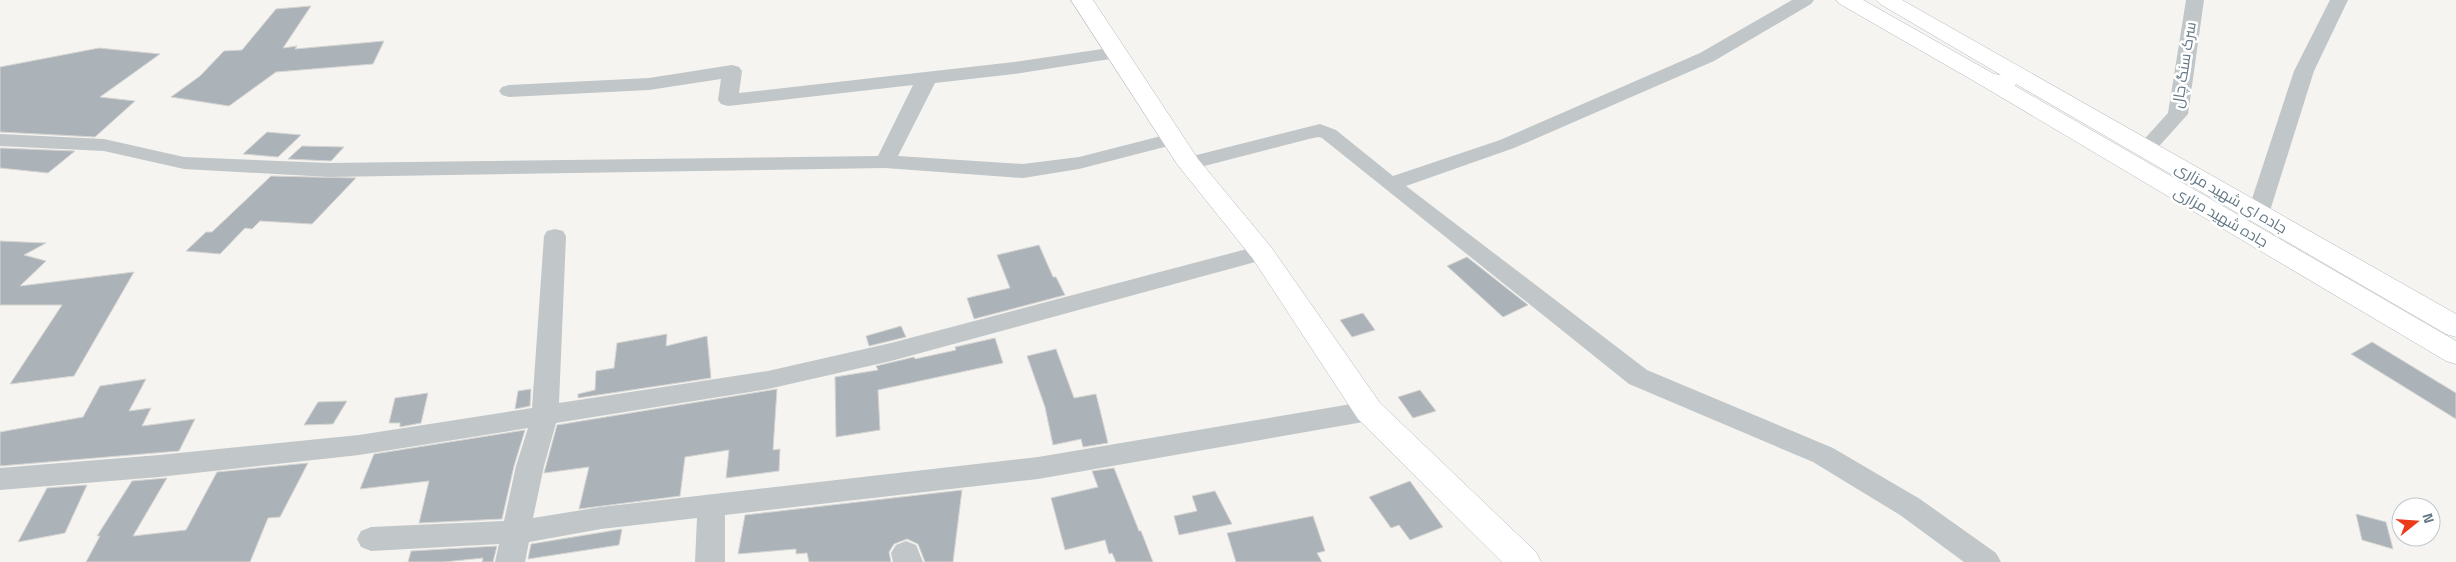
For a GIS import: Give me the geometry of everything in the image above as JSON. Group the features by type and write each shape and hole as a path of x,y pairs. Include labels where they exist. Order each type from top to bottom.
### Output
{"main road":[{"path":"1082,0 1189,164 1262,254 1369,411 1524,562"},
{"path":"1847,0 1997,74"},
{"path":"1887,0 1997,74"},
{"name":"جاده شهید مزاری","path":"1997,74 2456,354"},
{"name":"جاده ای شهید مزاری","path":"2074,120 2146,149 2456,326"}],"street":[{"path":"1390,184 1507,144 1707,57 1805,0"},
{"name":"سرک سنگ چال","path":"2146,149 2178,114 2195,0"},
{"path":"2258,214 2304,72 2339,0"},
{"path":"509,90 649,84 732,71 728,100 927,78 1116,53"},
{"path":"885,162 927,78"},
{"path":"1189,164 1320,130 1329,134 1390,184 1638,377 1823,455 1910,507 1986,562"},
{"path":"0,140 104,145 184,163 329,170 885,162 1023,171 1079,163 1173,139"},
{"path":"510,562 530,466 545,416 555,236"},
{"path":"0,478 159,466 359,444 777,378 891,352 1262,254"},
{"path":"371,540 517,532 601,518 1038,468 1369,411"},
{"path":"710,562 711,506"}],"building":[{"path":"311,6 283,48 297,46 295,49 384,41 373,64 276,72 229,106 171,97 200,76 224,51 242,50 276,9"},
{"path":"99,48 160,54 100,97 135,101 95,137 0,132 0,67"},
{"path":"267,132 301,135 278,157 243,154"},
{"path":"302,146 344,147 331,161 288,159"},
{"path":"0,148 75,151 48,173 0,168"},
{"path":"271,176 356,178 312,224 260,221 252,229 245,228 220,254 186,251 206,232 212,232"},
{"path":"0,241 46,243 24,255 46,261 20,286 134,272 74,376 10,384 62,305 0,305"},
{"path":"1039,245 1053,277 1056,277 1065,295 974,319 967,298 1010,288 997,255"},
{"path":"1467,257 1528,305 1503,317 1447,266"},
{"path":"1363,313 1375,330 1352,337 1340,320"},
{"path":"901,326 906,337 869,346 866,336"},
{"path":"667,334 666,346 707,336 711,378 578,398 578,394 595,390 596,371 614,368 617,343"},
{"path":"995,338 1003,363 878,390 880,430 836,437 835,377 878,370 876,366 956,350 955,347"},
{"path":"2372,342 2456,393 2456,419 2351,354"},
{"path":"1056,349 1074,398 1096,394 1108,443 1083,447 1081,439 1053,445 1045,407 1027,356"},
{"path":"146,379 129,411 151,408 142,426 195,419 179,451 0,466 0,432 83,417 100,386"},
{"path":"531,389 530,406 515,409 518,391"},
{"path":"777,389 773,450 780,449 779,471 726,478 729,450 685,457 680,496 579,509 589,467 544,473 557,425"},
{"path":"1420,390 1436,411 1413,418 1398,397"},
{"path":"428,393 421,423 400,427 400,423 389,423 395,398"},
{"path":"347,401 333,424 304,425 318,402"},
{"path":"525,430 514,466 502,519 419,523 429,481 360,489 374,454"},
{"path":"308,463 280,517 268,518 250,562 86,562 100,536 97,536 132,481 167,478 133,536 186,530 217,472"},
{"path":"1114,468 1153,562 1116,562 1112,553 1109,554 1105,540 1065,550 1051,498 1098,487 1092,471"},
{"path":"1410,481 1443,527 1410,540 1399,525 1391,528 1369,497"},
{"path":"87,485 65,533 18,542 47,488"},
{"path":"962,490 953,562 925,562 918,544 907,539 894,544 889,552 891,562 809,562 807,553 796,554 796,549 738,554 745,515"},
{"path":"1215,491 1232,524 1179,535 1174,516 1197,511 1192,496"},
{"path":"2356,514 2386,522 2393,549 2362,540"},
{"path":"1313,516 1325,551 1317,553 1322,562 1236,562 1227,533"},
{"path":"622,529 619,545 528,559 531,544"},
{"path":"497,546 493,562 482,562 483,558 444,562 408,562 411,551"}]}
